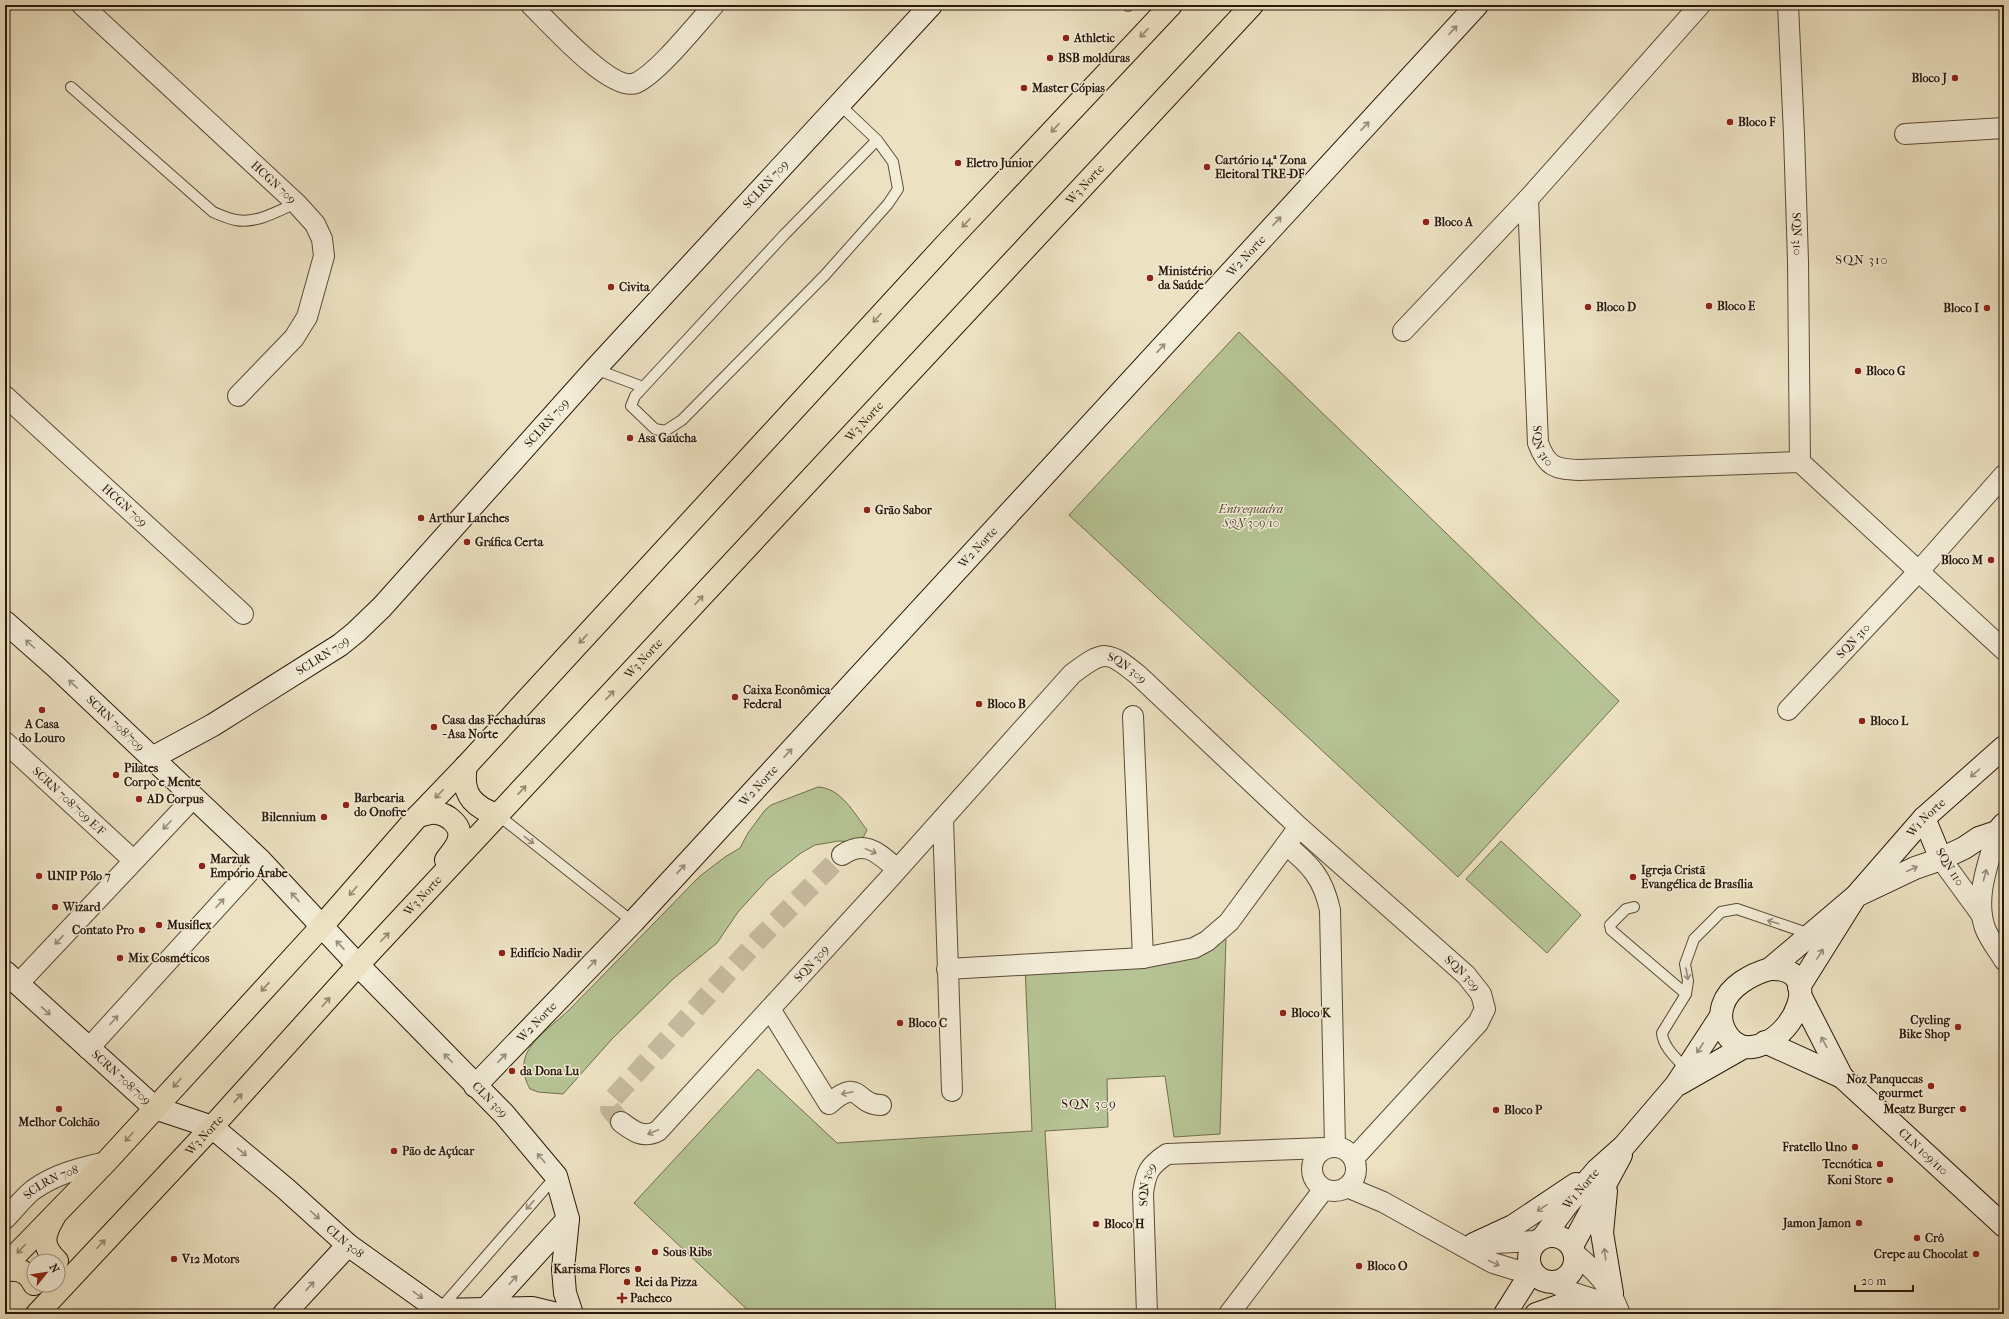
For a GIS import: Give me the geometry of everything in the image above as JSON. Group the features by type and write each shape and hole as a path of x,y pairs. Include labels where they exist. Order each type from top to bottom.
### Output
{"main road":[{"path":"5,1266 106,1162 322,926 418,816 466,766 947,243 1170,5"},
{"name":"W3 Norte","path":"37,1314 212,1127 358,965 421,900 498,815 1252,5"},
{"path":"466,766 465,783 466,791 469,797 481,808 498,815"},
{"path":"418,816 436,813 447,816 454,822 460,832 459,840 421,900"},
{"path":"50,1253 45,1241 47,1229 56,1213"},
{"path":"66,1264 72,1266 85,1261"},
{"path":"5,1271 21,1270 26,1273"},
{"path":"23,1314 36,1293"}],"street":[{"name":"HCGN 709","path":"82,5 296,203 315,224 322,239 324,256 307,317 294,338 238,396"},
{"path":"531,5 598,70 614,80 627,84 635,83 651,74 714,5"},
{"name":"SCLRN 709","path":"152,758 220,721 340,645 382,607 595,369 932,5"},
{"name":"W2 Norte","path":"475,1086 633,922 1476,5"},
{"path":"1403,332 1528,199 1700,5"},
{"name":"SQN 310","path":"1528,199 1538,443 1543,457 1550,464 1561,470 1579,470 1800,462 1798,261 1788,5"},
{"path":"1905,134 2004,128"},
{"name":"HCGN 709","path":"5,396 243,614"},
{"path":"1800,462 2003,650"},
{"name":"SQN 310","path":"1788,710 1918,572 2004,475"},
{"name":"SCRN 708/709","path":"5,622 260,860 322,926"},
{"name":"SQN 309","path":"621,1122 640,1134 650,1134 658,1131 898,869 1072,674 1089,662 1104,655 1117,658 1138,675 1299,827 1466,975 1475,985 1484,1001 1485,1009 1478,1023 1355,1161"},
{"path":"1132,716 1143,958"},
{"name":"SCRN 708/709 E/F","path":"5,742 133,860"},
{"name":"W1 Norte","path":"1770,969 1856,896 1924,818 2004,747"},
{"path":"11,978 133,860 194,797"},
{"name":"SQN 110","path":"1924,818 1941,859 1981,914 1986,929 2004,960"},
{"path":"943,819 946,969 952,1091"},
{"path":"946,969 1143,958 1194,948 1207,941 1229,922 1299,827"},
{"name":"W1 Norte","path":"1800,992 1856,896 1915,868 1941,859 1964,848 1979,838 2001,828"},
{"name":"SQN 110","path":"1981,914 1983,883 2001,828"},
{"path":"1286,845 1305,861 1321,881 1330,910 1330,1147"},
{"path":"842,855 859,847 873,850 898,869"},
{"name":"SCRN 708/709","path":"88,1049 260,860"},
{"name":"CLN 309","path":"322,926 475,1086 504,1114 556,1176 568,1219 563,1269 565,1294 572,1314"},
{"path":"1770,969 1790,972 1794,977 1800,992 1798,1010 1786,1028 1776,1036 1754,1047 1744,1047 1728,1038 1722,1026 1721,1016 1723,1005 1731,992 1756,973 1770,969"},
{"name":"SCRN 708/709","path":"11,978 155,1108"},
{"name":"CLN 109/110","path":"1800,992 1842,1077"},
{"path":"770,1009 829,1104 840,1094 849,1091 874,1105 881,1105"},
{"name":"W1 Norte","path":"1573,1250 1602,1177 1624,1146 1681,1077 1721,1016"},
{"name":"CLN 109/110","path":"1765,1042 1842,1077 2004,1226"},
{"name":"W1 Norte","path":"1681,1077 1744,1047"},
{"name":"CLN 308","path":"155,1108 212,1127 286,1189 348,1245 439,1310"},
{"path":"1355,1161 1353,1181 1347,1187 1340,1190 1324,1189 1314,1179 1312,1164 1317,1155 1330,1147 1342,1148 1355,1161 1383,1202"},
{"name":"SQN 309","path":"1146,1314 1143,1193 1146,1175 1154,1163 1167,1154 1330,1147"},
{"path":"1281,1148 1312,1164"},
{"name":"SCLRN 708","path":"5,1219 32,1190 52,1178 73,1170 106,1162"},
{"path":"1468,1245 1513,1226 1602,1177 1602,1232 1606,1297"},
{"name":"W1 Norte","path":"1540,1239 1566,1206 1602,1177"},
{"path":"1347,1187 1383,1202 1445,1238 1468,1245 1505,1268 1561,1280 1573,1269 1573,1250"},
{"path":"1228,1314 1324,1189"},
{"path":"486,1309 568,1219"},
{"path":"1468,1245 1540,1239 1553,1236 1563,1238 1592,1269 1606,1297 1619,1314"},
{"path":"1540,1239 1530,1249 1528,1257 1541,1276 1572,1292 1606,1297"},
{"path":"284,1314 348,1245"},
{"path":"1505,1314 1541,1276"},
{"path":"1519,1314 1541,1276"},
{"path":"1536,1314 1564,1304 1606,1297"},
{"path":"439,1310 532,1308 557,1314"}],"lane":[{"path":"71,87 213,212 236,220 248,220 265,216 296,203"},
{"path":"839,104 877,140 893,162 898,189 888,204 825,275 672,428 665,431 655,429 631,406 632,400 784,236 877,140"},
{"path":"595,369 643,387"},
{"path":"498,815 633,922"},
{"path":"1634,907 1626,909 1610,925 1611,930 1686,994"},
{"path":"1681,1077 1672,1054 1663,1040 1662,1033 1686,994 1688,981 1685,964 1694,939 1721,912 1737,909 1810,934"},
{"path":"439,1310 556,1176"}],"green space":[{"name":"Entrequadra SQN 309/10","path":"1239,332 1619,701 1458,877 1069,515"},
{"path":"818,787 826,788 834,792 846,802 867,830 863,838 856,842 839,841 815,845 801,853 768,879 738,912 717,943 673,979 612,1039 563,1094 538,1092 530,1089 525,1076 524,1064 527,1053 541,1035 569,1010 700,876 725,857 740,848 748,833 765,810 771,805"},
{"path":"1501,841 1581,915 1547,953 1466,879"},
{"path":"1226,937 1220,1134 1174,1137 1165,1076 1107,1079 1108,1127 1045,1131 1056,1314 752,1314 634,1203 758,1069 837,1143 1032,1131 1025,966"}],"tunnel":[{"path":"621,1122 610,1109 610,1102 759,939 842,855"}],"place":[{"name":"Athletic","path":"1066,38"},
{"name":"BSB molduras","path":"1050,58"},
{"name":"Bloco J","path":"1955,78"},
{"name":"Master Cópias","path":"1024,88"},
{"name":"Bloco F","path":"1730,122"},
{"name":"Eletro Junior","path":"958,163"},
{"name":"Cartório 14ª Zona Eleitoral TRE-DF","path":"1207,167"},
{"name":"Bloco A","path":"1426,222"},
{"name":"Ministério da Saúde","path":"1150,278"},
{"name":"Civita","path":"611,287"},
{"name":"Bloco E","path":"1709,306"},
{"name":"Bloco D","path":"1588,307"},
{"name":"Bloco I","path":"1987,308"},
{"name":"Bloco G","path":"1858,371"},
{"name":"Asa Gaúcha","path":"630,438"},
{"name":"Grão Sabor","path":"867,510"},
{"name":"Arthur Lanches","path":"421,518"},
{"name":"Gráfica Certa","path":"467,542"},
{"name":"Bloco M","path":"1991,560"},
{"name":"Caixa Econômica Federal","path":"735,697"},
{"name":"Bloco B","path":"979,704"},
{"name":"A Casa do Louro","path":"42,710"},
{"name":"Bloco L","path":"1862,721"},
{"name":"Casa das Fechaduras - Asa Norte","path":"434,727"},
{"name":"Pilates Corpo e Mente","path":"116,775"},
{"name":"AD Corpus","path":"139,799"},
{"name":"Barbearia do Onofre","path":"346,805"},
{"name":"Bilennium","path":"324,817"},
{"name":"Marzuk Empório Árabe","path":"202,866"},
{"name":"UNIP Pólo 7","path":"39,876"},
{"name":"Igreja Cristã Evangélica de Brasília","path":"1633,877"},
{"name":"Wizard","path":"55,907"},
{"name":"Musiflex","path":"159,925"},
{"name":"Contato Pro","path":"142,930"},
{"name":"Edifício Nadir","path":"502,953"},
{"name":"Mix Cosméticos","path":"120,958"},
{"name":"Bloco K","path":"1283,1013"},
{"name":"Bloco C","path":"900,1023"},
{"name":"Cycling Bike Shop","path":"1958,1027"},
{"name":"da Dona Lu","path":"512,1071"},
{"name":"Noz Panquecas gourmet","path":"1931,1086"},
{"name":"Melhor Colchão","path":"59,1109"},
{"name":"Meatz Burger","path":"1963,1109"},
{"name":"Bloco P","path":"1496,1110"},
{"name":"Fratello Uno","path":"1855,1147"},
{"name":"Pão de Açúcar","path":"394,1151"},
{"name":"Tecnótica","path":"1880,1164"},
{"name":"Koni Store","path":"1890,1180"},
{"name":"Jamon Jamon","path":"1859,1223"},
{"name":"Bloco H","path":"1096,1224"},
{"name":"Crô","path":"1917,1238"},
{"name":"Sous Ribs","path":"655,1252"},
{"name":"Crepe au Chocolat","path":"1976,1254"},
{"name":"V12 Motors","path":"174,1259"},
{"name":"Bloco O","path":"1359,1266"},
{"name":"Karisma Flores","path":"638,1269"},
{"name":"Rei da Pizza","path":"627,1282"},
{"name":"Pacheco","path":"622,1298"}],"district":[{"name":"SQN 310","path":"1862,259"},
{"name":"SQN 309","path":"1089,1103"}]}
